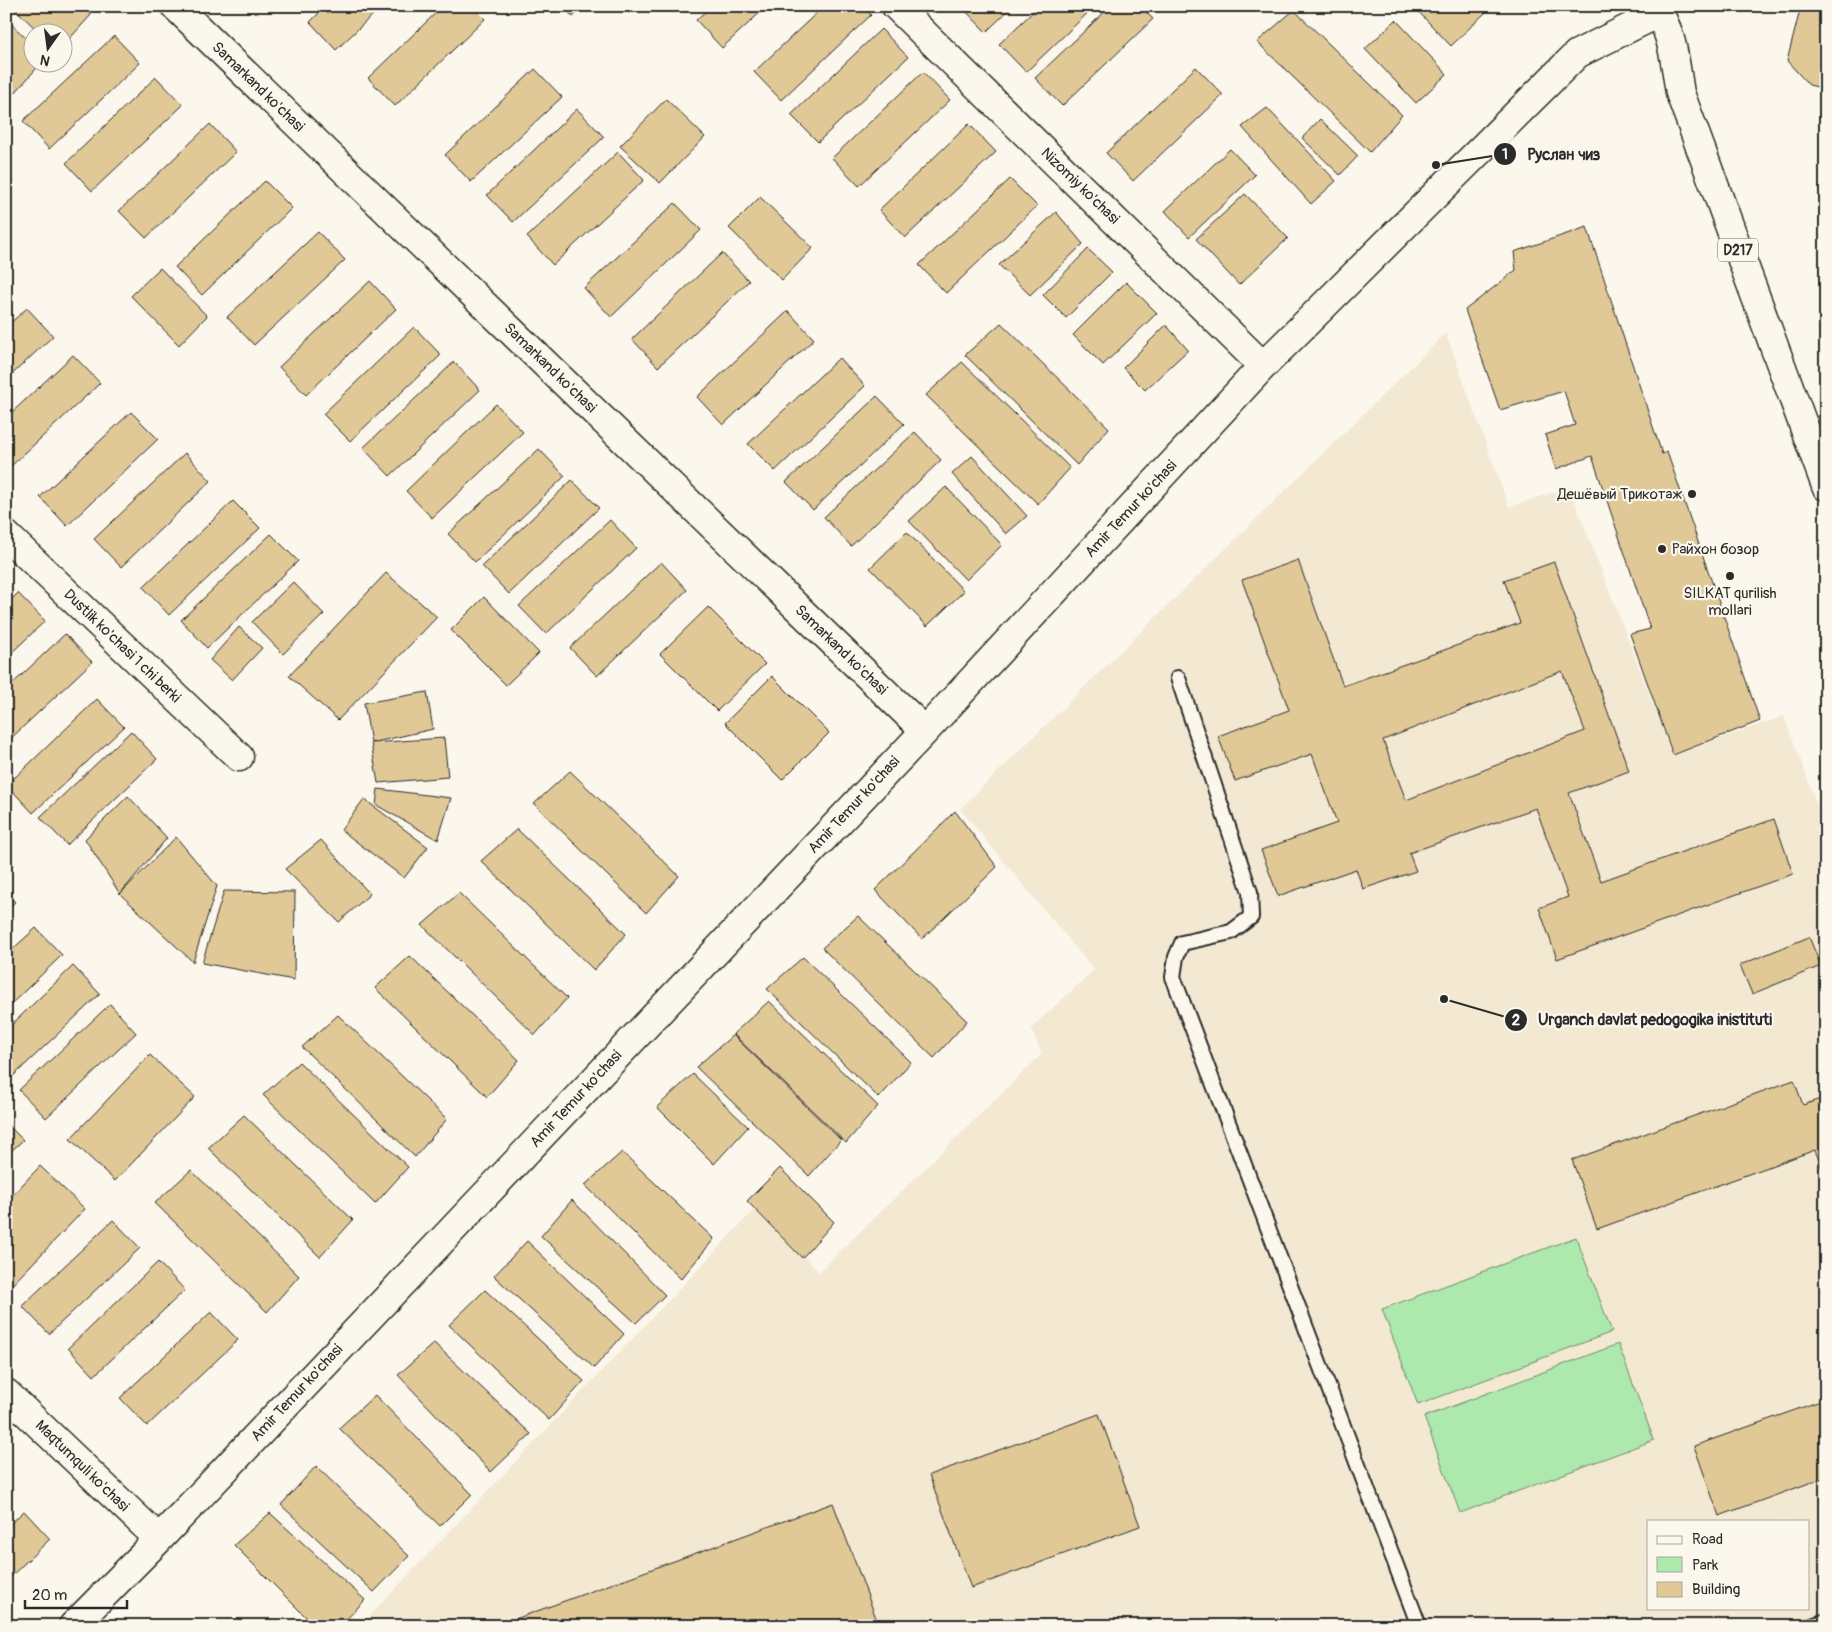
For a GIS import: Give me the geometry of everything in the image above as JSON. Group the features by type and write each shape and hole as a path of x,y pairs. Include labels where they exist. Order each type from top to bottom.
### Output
{"street":[{"name":"Samarkand ko'chasi","path":"175,6 924,730"},
{"name":"Nizomiy ko'chasi","path":"896,6 1264,366"},
{"name":"Amir Temur ko'chasi","path":"73,1626 159,1539 924,730 1264,366 1577,54 1657,8"},
{"name":"D217","path":"1657,8 1673,47 1680,93 1826,486"},
{"name":"Dustlik ko'chasi 1 chi berki","path":"6,535 239,757"},
{"name":"Maqtumquli ko'chasi","path":"6,1393 159,1539"}],"lane":[{"path":"1178,678 1250,892 1251,917 1231,932 1182,943 1176,957 1174,977 1419,1626"},
{"path":"1812,1626 1826,1621"}],"shaded area":[{"path":"1446,333 1509,507 1569,487 1673,755 1784,716 1826,828 1826,1626 360,1626 757,1207 819,1272 1042,1054 1031,1028 1094,970 960,809"}],"green space":[{"path":"1576,1237 1612,1332 1418,1405 1382,1309"},
{"path":"1618,1344 1654,1440 1460,1513 1424,1417"}],"building":[{"path":"12,6 82,6 91,15 72,36 72,22 29,22"},
{"path":"326,6 382,6 336,50 310,22"},
{"path":"443,6 472,6 485,19 395,106 368,78"},
{"path":"562,6 583,6 573,17"},
{"path":"711,6 767,6 722,48 696,20"},
{"path":"824,6 863,6 871,15 781,100 754,72"},
{"path":"961,6 1013,6 986,32"},
{"path":"1039,6 1095,6 1026,72 999,44"},
{"path":"1111,6 1140,6 1153,19 1062,106 1035,78"},
{"path":"1413,6 1483,6 1487,11 1451,46"},
{"path":"1801,6 1826,6 1826,89 1809,85 1787,61"},
{"path":"1294,10 1402,115 1370,152 1257,42"},
{"path":"6,19 22,34 22,72 33,72 14,94 6,87"},
{"path":"1396,20 1447,74 1416,103 1365,49"},
{"path":"881,29 908,57 818,142 791,115"},
{"path":"114,36 140,63 49,149 23,121"},
{"path":"1196,67 1223,95 1133,181 1106,153"},
{"path":"535,69 562,97 471,182 445,155"},
{"path":"923,72 950,100 859,186 832,158"},
{"path":"156,77 183,105 92,191 66,163"},
{"path":"666,99 705,137 660,183 620,146"},
{"path":"1267,108 1336,181 1311,204 1242,127"},
{"path":"577,109 604,137 513,222 487,195"},
{"path":"1320,119 1358,156 1340,175 1302,138"},
{"path":"210,124 236,152 146,238 119,211"},
{"path":"969,124 996,152 905,238 879,210"},
{"path":"1230,149 1255,175 1189,237 1165,211"},
{"path":"618,152 644,180 553,265 527,237"},
{"path":"1010,179 1037,206 946,293 919,265"},
{"path":"265,181 292,208 202,295 175,267"},
{"path":"1245,194 1288,238 1239,285 1196,239"},
{"path":"760,197 813,248 782,280 729,228"},
{"path":"675,203 701,230 611,317 584,288"},
{"path":"1056,212 1083,244 1030,295 999,265"},
{"name":"Райхон бозор","path":"1587,227 1662,454 1667,452 1760,721 1673,755 1630,634 1650,629 1592,456 1556,469 1545,435 1575,425 1564,391 1500,410 1465,310 1516,270 1514,252"},
{"path":"318,232 345,260 254,345 227,317"},
{"path":"1088,249 1112,272 1066,318 1043,295"},
{"path":"722,253 749,281 658,367 632,339"},
{"path":"160,268 207,316 179,345 131,296"},
{"path":"370,281 396,309 306,395 279,367"},
{"path":"1126,282 1157,313 1103,365 1073,335"},
{"path":"27,308 53,336 6,380 6,327"},
{"path":"788,311 814,339 723,425 697,397"},
{"path":"1001,323 1109,428 1077,465 965,355"},
{"path":"1166,325 1188,350 1145,390 1123,368"},
{"path":"414,327 441,355 350,441 323,414"},
{"path":"73,355 100,383 9,468 6,465 6,418"},
{"path":"839,358 865,386 775,471 748,444"},
{"path":"454,362 480,390 390,476 363,448"},
{"path":"962,362 1070,468 1038,504 926,395"},
{"path":"877,396 904,424 813,510 786,482"},
{"path":"496,404 523,432 432,518 406,491"},
{"path":"131,412 158,439 67,526 40,497"},
{"path":"915,432 941,460 851,546 824,517"},
{"path":"539,449 565,476 475,562 448,534"},
{"path":"185,453 211,481 121,567 94,539"},
{"path":"972,456 1027,516 1006,534 952,474"},
{"path":"572,480 599,508 509,594 482,566"},
{"path":"946,487 1002,545 966,580 909,521"},
{"path":"233,501 260,528 169,615 143,587"},
{"path":"610,520 636,548 546,634 519,606"},
{"path":"907,532 964,591 927,626 870,568"},
{"path":"271,534 298,561 207,648 181,620"},
{"path":"1298,560 1343,686 1520,623 1504,580 1554,562 1629,771 1569,793 1601,881 1774,819 1793,874 1557,959 1539,908 1568,897 1536,808 1409,853 1416,871 1363,889 1356,869 1278,896 1261,850 1337,823 1312,754 1235,781 1218,736 1289,710 1242,580","holes":["1562,671 1585,731 1406,800 1383,740"]},
{"path":"661,562 687,590 597,676 570,648"},
{"path":"386,573 437,617 338,720 289,676"},
{"path":"293,582 324,614 283,654 252,622"},
{"path":"18,593 45,621 6,658 6,605"},
{"path":"484,597 539,653 506,685 451,630"},
{"path":"708,607 765,664 717,711 660,654"},
{"path":"239,627 262,648 232,680 210,660"},
{"path":"65,634 92,662 6,743 6,690"},
{"path":"772,676 829,733 782,780 725,723"},
{"path":"427,692 433,729 371,743 364,703"},
{"path":"97,699 124,727 33,813 7,785"},
{"path":"131,731 157,759 67,845 40,817"},
{"path":"444,738 448,777 378,783 371,743"},
{"path":"570,771 679,876 646,913 534,804"},
{"path":"378,789 451,798 438,840 376,805"},
{"path":"128,796 167,838 120,894 85,839"},
{"path":"364,799 428,847 404,878 341,830"},
{"path":"955,811 997,867 922,939 875,890"},
{"path":"517,829 626,934 594,970 481,861"},
{"path":"176,837 217,886 193,962 120,894"},
{"path":"321,840 370,894 339,922 285,869"},
{"path":"224,891 295,892 294,980 202,963"},
{"path":"6,893 15,902 6,911"},
{"path":"459,893 567,998 535,1035 422,925"},
{"path":"858,916 967,1021 934,1058 822,948"},
{"path":"36,928 62,955 6,1009 6,955"},
{"path":"1809,937 1821,966 1752,994 1740,965"},
{"path":"410,956 519,1060 487,1097 375,988"},
{"path":"803,957 911,1062 879,1098 767,989"},
{"path":"73,966 100,994 9,1080 6,1076 6,1030"},
{"path":"769,1001 878,1106 846,1143 733,1034"},
{"path":"110,1004 136,1033 46,1118 19,1090"},
{"path":"338,1015 447,1119 415,1157 302,1047"},
{"path":"733,1035 841,1140 809,1176 696,1067"},
{"path":"150,1055 195,1097 115,1181 70,1139"},
{"path":"299,1062 408,1167 375,1204 263,1095"},
{"path":"693,1074 748,1127 714,1164 657,1107"},
{"path":"1794,1080 1803,1105 1826,1097 1826,1179 1815,1150 1597,1229 1572,1160"},
{"path":"244,1115 353,1220 320,1257 208,1148"},
{"path":"6,1123 23,1140 6,1156"},
{"path":"622,1152 714,1239 681,1279 585,1185"},
{"path":"40,1166 85,1209 6,1291 6,1202"},
{"path":"780,1168 834,1222 802,1258 747,1201"},
{"path":"191,1170 299,1276 267,1312 155,1203"},
{"path":"572,1200 665,1295 636,1323 541,1236"},
{"path":"113,1220 140,1248 49,1334 22,1306"},
{"path":"527,1241 624,1334 594,1368 494,1276"},
{"path":"158,1262 185,1290 94,1376 68,1348"},
{"path":"485,1290 584,1381 549,1420 449,1325"},
{"path":"211,1312 238,1340 147,1426 120,1398"},
{"path":"434,1343 531,1434 491,1472 398,1375"},
{"path":"375,1395 472,1494 440,1526 339,1428"},
{"path":"1826,1399 1826,1477 1719,1516 1694,1446"},
{"path":"1099,1414 1140,1526 971,1588 929,1475"},
{"path":"316,1466 409,1556 374,1592 281,1505"},
{"path":"833,1503 879,1626 496,1626"},
{"path":"24,1511 50,1539 6,1581 6,1528"},
{"path":"270,1513 365,1600 340,1626 315,1626 234,1545"},
{"path":"1244,1618 1247,1626 1224,1626"}],"place":[{"name":"Руслан чиз","path":"1436,165"},
{"name":"Дешёвый Трикотаж","path":"1692,494"},
{"name":"Райхон бозор","path":"1662,549"},
{"name":"SILKAT qurilish mollari","path":"1730,576"},
{"name":"Urganch davlat pedogogika inistituti","path":"1444,999"}]}
